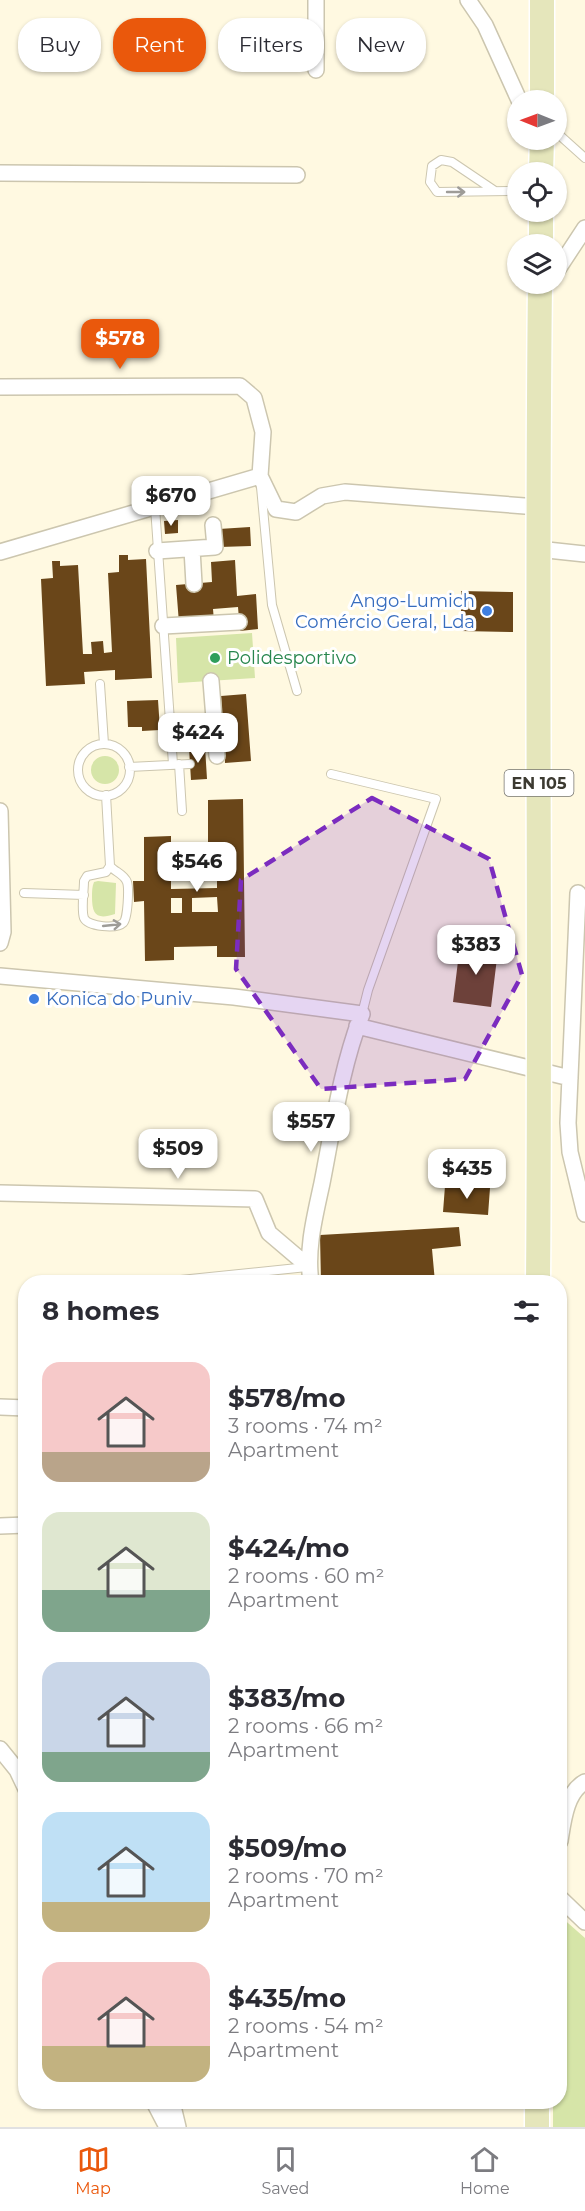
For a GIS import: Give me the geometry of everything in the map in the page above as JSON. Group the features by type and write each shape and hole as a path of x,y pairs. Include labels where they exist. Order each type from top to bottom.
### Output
{"main road":[{"path":"542,0 542,90"},
{"name":"EN 105","path":"538,1275 540,1071 538,507 543,294"},
{"path":"537,2109 537,2127"}],"street":[{"path":"315,0 315,18"},
{"path":"468,0 485,25 514,90"},
{"path":"0,173 297,175"},
{"path":"567,255 585,228"},
{"path":"0,387 240,386 254,398 264,432 260,476 276,509 296,512 322,496 345,492 538,507"},
{"path":"0,552 260,476"},
{"path":"157,551 215,547 213,525"},
{"path":"192,549 194,584"},
{"path":"538,549 585,554"},
{"path":"163,626 239,622"},
{"path":"211,681 217,756"},
{"path":"170,725 214,722"},
{"path":"0,811 3,932 0,943"},
{"path":"578,893 578,1055 570,1078 568,1123 570,1152 585,1214"},
{"path":"0,976 234,997 359,1020 570,1078"},
{"path":"310,1275 314,1218 336,1104 359,1020"},
{"path":"0,1193 255,1199 269,1233 309,1267"},
{"path":"0,1407 18,1408"},
{"path":"0,1517 18,1523"},
{"path":"0,1526 18,1525"},
{"path":"0,1749 18,1764"},
{"path":"567,1806 578,1785 585,1782"},
{"path":"567,1905 585,1922"},
{"path":"158,2109 167,2127"},
{"path":"174,2109 178,2127"}],"lane":[{"path":"567,149 585,158"},
{"path":"495,191 452,162 441,160 432,166 430,182 437,192 507,192"},
{"path":"260,476 272,605 297,691"},
{"path":"155,507 170,725 182,811"},
{"path":"100,684 104,744"},
{"path":"104,744 117,747 124,753 129,767 125,785 119,791 106,795 95,794 88,790 82,784 78,769 84,752 91,747 104,744"},
{"path":"129,767 190,764"},
{"path":"331,774 436,799 359,1020"},
{"path":"106,795 110,866 114,872 124,876 127,882 127,918 118,926 95,926 89,924 84,918 84,881 87,876 106,872 110,866"},
{"path":"24,893 84,895"},
{"path":"230,1275 309,1267"}],"highlighted area":[{"path":"372,798 489,859 522,975 465,1079 321,1089 236,969 241,880"}],"green space":[{"name":"Polidesportivo","path":"252,633 255,678 178,683 176,638"},
{"path":"105,756 115,760 119,770 115,780 105,784 95,780 91,770 95,760"},
{"path":"94,882 116,883 115,914 100,916 95,912 92,903 92,889"},
{"path":"567,1922 585,1938 585,2127 553,2127 553,2109 567,2109"}],"building":[{"path":"178,520 178,533 165,534 164,521"},
{"path":"250,527 251,546 220,547 219,529"},
{"path":"119,555 128,555 128,560 146,559 152,678 115,680 115,670 84,672 85,684 46,686 41,579 53,578 52,561 60,561 60,566 78,565 83,654 92,654 91,642 103,641 104,653 112,652 108,573 119,572"},
{"path":"235,560 237,596 256,594 258,629 240,631 238,607 213,609 214,621 179,623 176,585 212,582 211,562"},
{"name":"Ango-Lumich Comércio Geral, Lda","path":"461,591 513,592 513,632 461,631"},
{"path":"246,694 251,761 225,763 221,696"},
{"path":"158,700 160,730 142,731 142,727 128,727 127,701"},
{"path":"205,747 207,779 191,780 189,748"},
{"path":"243,799 245,957 217,957 217,946 174,947 174,960 145,961 144,901 134,902 133,881 144,881 144,837 171,836 171,889 217,888 217,848 208,848 208,800","holes":["217,897 218,912 192,912 192,898","171,898 182,898 182,913 171,913"]},
{"path":"460,945 498,950 491,1007 453,1002"},
{"path":"445,1186 490,1188 488,1215 443,1212"},
{"path":"459,1227 461,1246 432,1249 434,1275 321,1275 320,1235"}],"place":[{"name":"Ango-Lumich Comércio Geral, Lda","path":"487,611"},
{"name":"Polidesportivo","path":"215,658"},
{"name":"Konica do Puniv","path":"34,999"}]}
